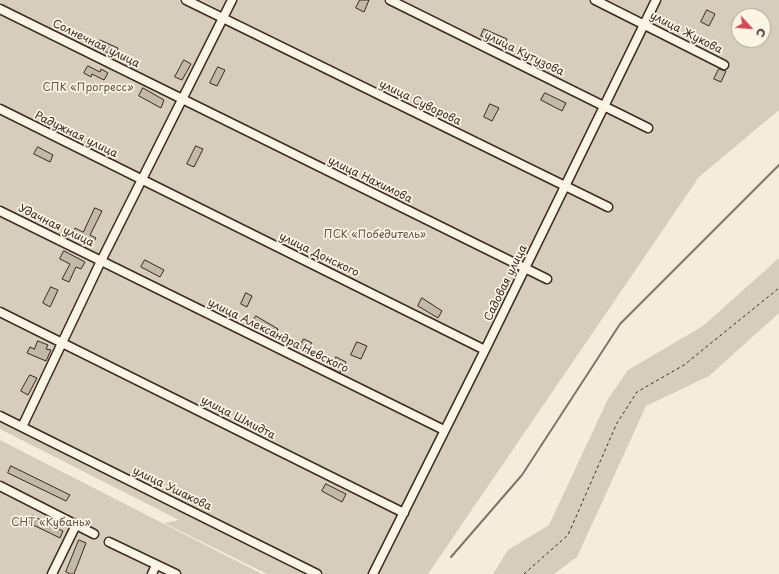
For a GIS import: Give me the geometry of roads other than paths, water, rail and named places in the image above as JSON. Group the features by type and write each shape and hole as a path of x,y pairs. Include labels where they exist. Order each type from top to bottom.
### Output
{"street":[{"name":"улица Суворова","path":"186,0 608,207"},
{"path":"22,427 102,261 232,0"},
{"name":"улица Кутузова","path":"390,0 648,128"},
{"name":"улица Жукова","path":"595,0 724,65"},
{"name":"Садовая улица","path":"373,574 525,269 656,0"},
{"name":"Солнечная улица","path":"0,9 183,99"},
{"name":"улица Нахимова","path":"183,99 547,279"},
{"name":"Радужная улица","path":"0,110 142,180"},
{"name":"улица Донского","path":"142,180 485,350"},
{"name":"Удачная улица","path":"0,211 102,261"},
{"name":"улица Александра Невского","path":"102,261 444,430"},
{"name":"улица Шмидта","path":"0,312 63,342 404,513"},
{"name":"улица Ушакова","path":"0,416 313,573"},
{"path":"0,486 94,534"},
{"path":"52,574 76,525"},
{"path":"109,542 176,574"},
{"path":"152,574 156,565"}],"waterway":[{"path":"451,557 522,475 620,324 779,165"}],"park label":[{"name":"СПК «Прогресс»","path":"88,88"},
{"name":"ПСК «Победитель»","path":"375,235"},
{"name":"СНТ «Кубань»","path":"51,523"}]}
